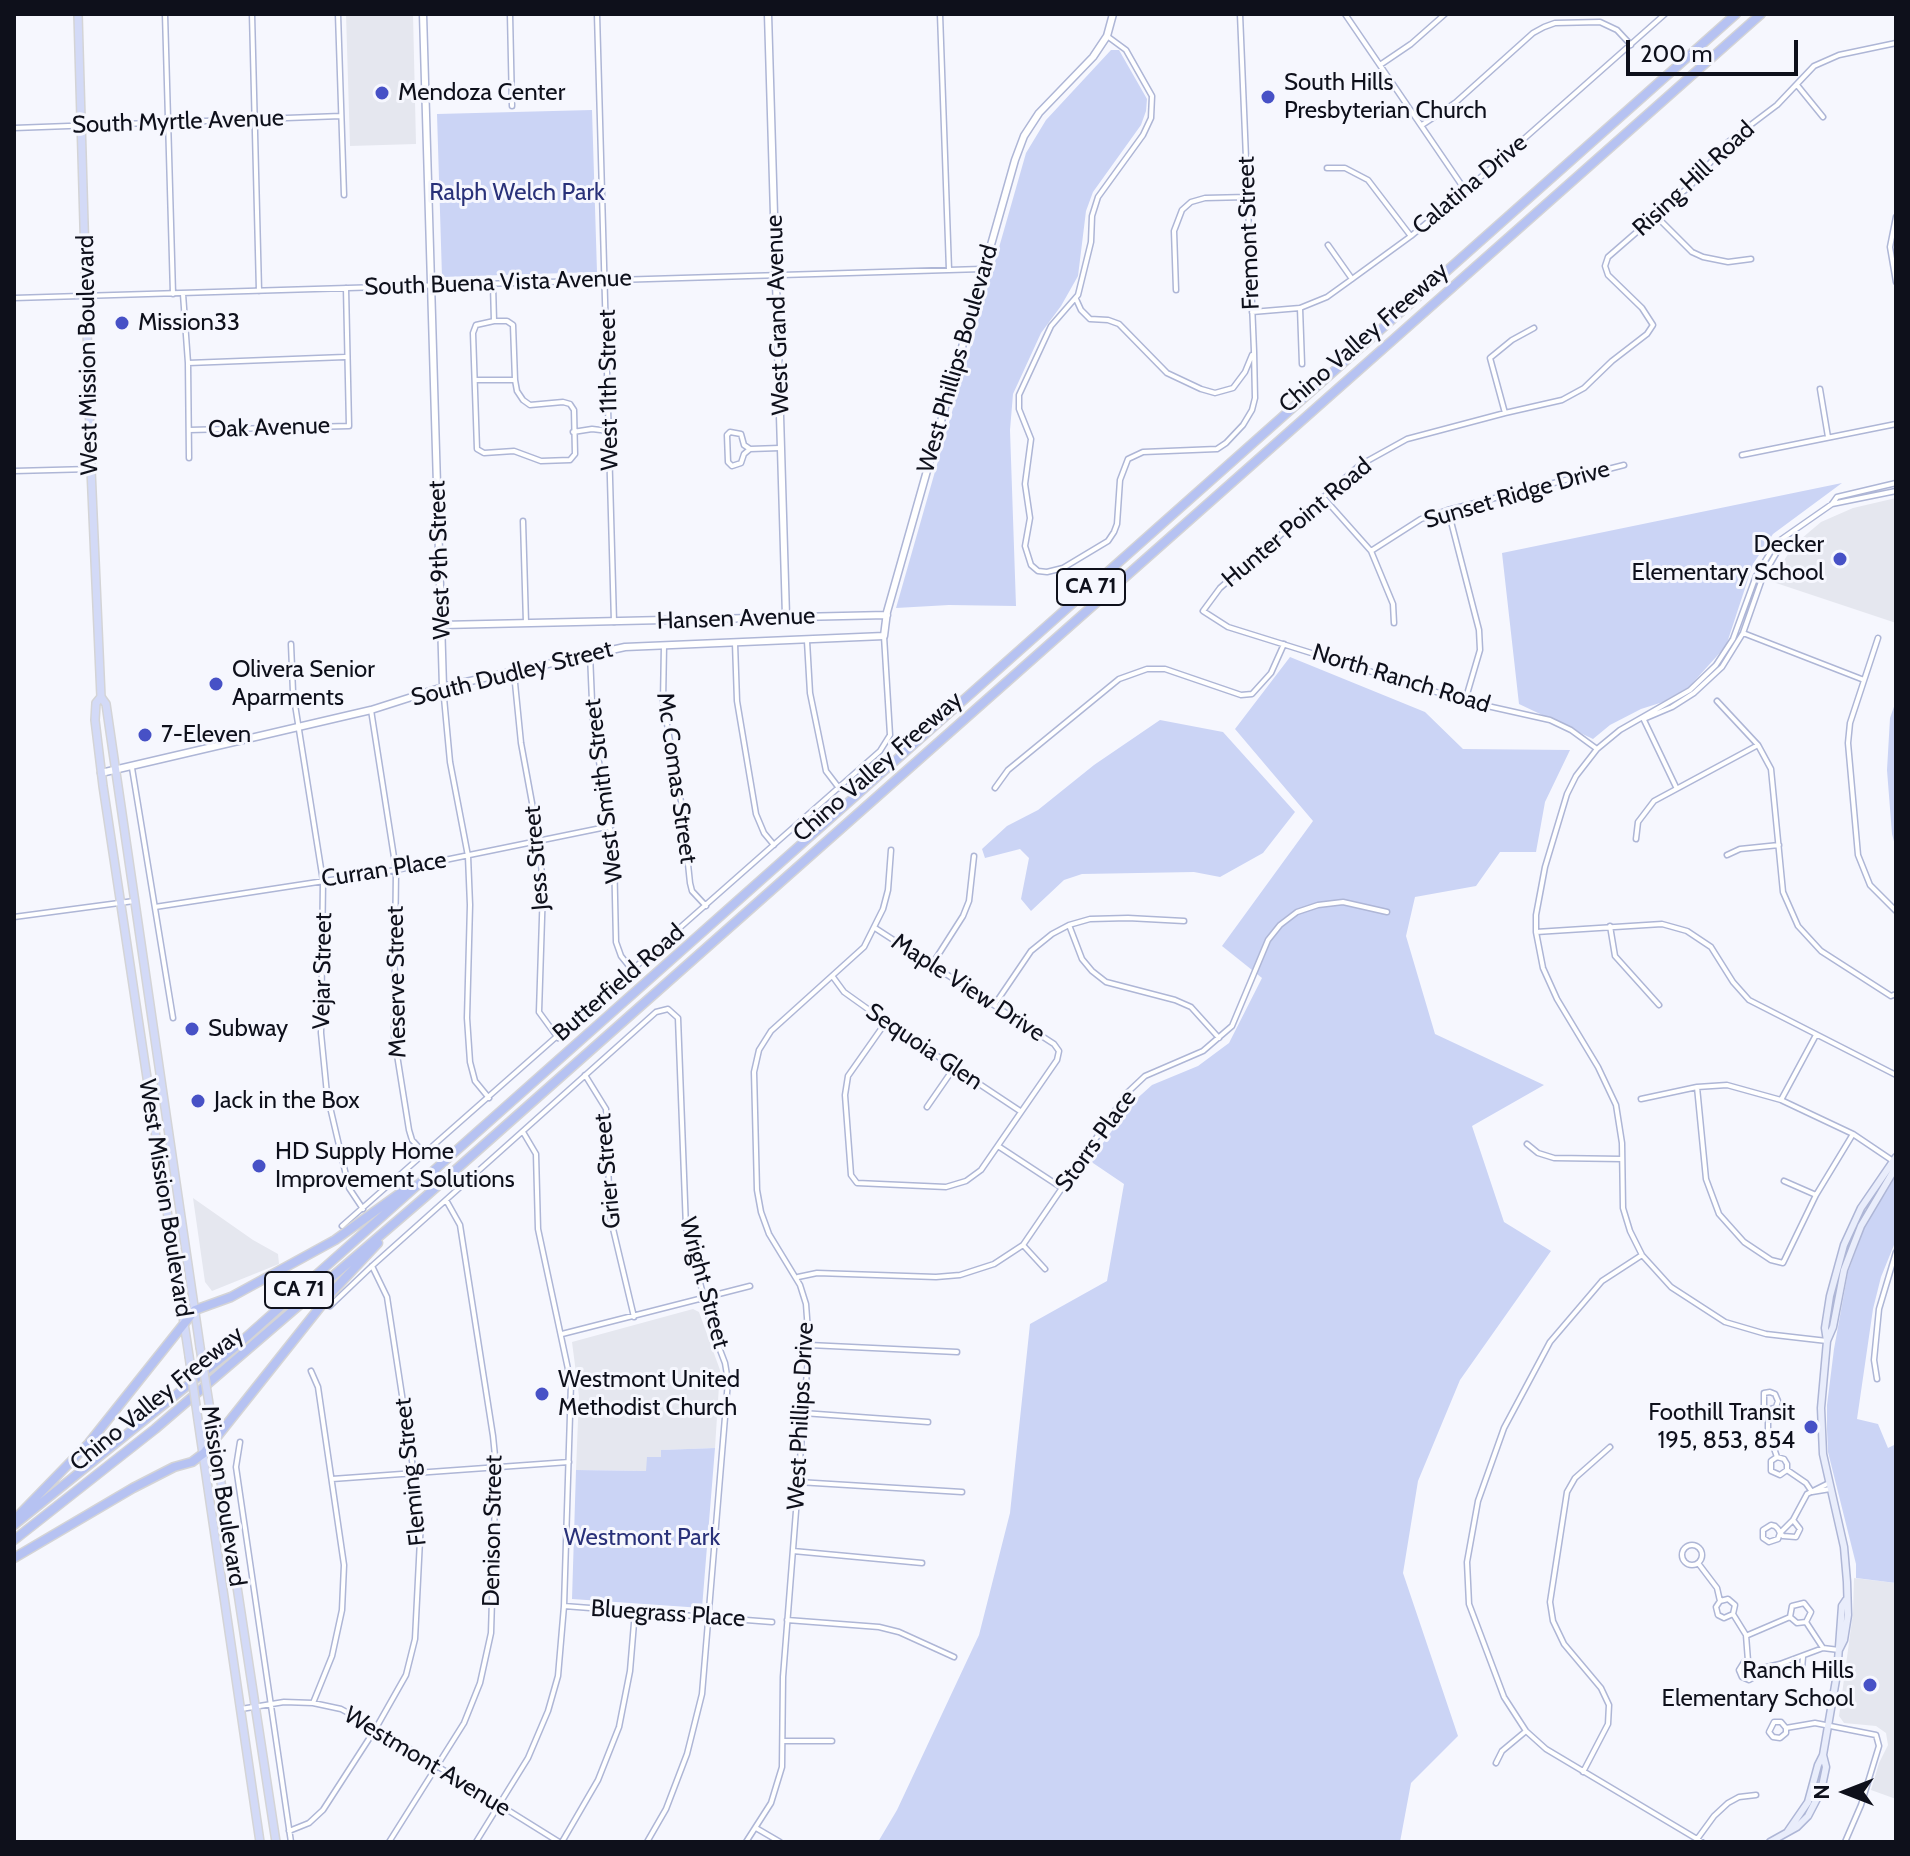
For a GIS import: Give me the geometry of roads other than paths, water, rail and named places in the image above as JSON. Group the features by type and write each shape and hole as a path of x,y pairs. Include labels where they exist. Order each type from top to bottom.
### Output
{"highway":[{"name":"Chino Valley Freeway","path":"14,1522 234,1348 1736,14"},
{"name":"Chino Valley Freeway","path":"14,1540 155,1429 425,1197 1761,14"},
{"path":"14,1522 89,1443 195,1310 231,1297 335,1240 446,1160"},
{"path":"14,1558 133,1488 174,1467 192,1462 204,1453 332,1292 425,1197"}],"main road":[{"name":"West Mission Boulevard","path":"78,14 101,697 106,704 115,771"},
{"name":"West Mission Boulevard","path":"101,697 96,703 95,720 101,773 260,1842"},
{"name":"Mission Boulevard","path":"115,771 276,1842"},
{"path":"1770,1842 1788,1831 1808,1802 1823,1755 1847,1582 1844,1547 1829,1486 1821,1424 1827,1341 1833,1327 1844,1270 1861,1226 1895,1162"}],"street":[{"path":"165,14 173,294"},
{"path":"252,14 259,291"},
{"path":"338,14 344,195"},
{"name":"West 9th Street","path":"423,14 443,687 450,762 468,856 468,1040 475,1081 489,1098"},
{"path":"510,14 512,106"},
{"name":"West 11th Street","path":"597,14 614,622"},
{"name":"West Grand Avenue","path":"768,14 786,616"},
{"path":"940,14 949,270"},
{"name":"West Phillips Boulevard","path":"890,735 884,636 887,615 982,269 1024,136 1050,100 1093,57 1107,36 1113,14"},
{"name":"Fremont Street","path":"1076,299 1051,326 1019,395 1019,409 1031,439 1025,484 1030,518 1025,546 1031,565 1038,571 1056,571 1108,541 1117,524 1123,467 1135,454 1217,449 1243,425 1252,410 1255,398 1254,351 1240,14"},
{"path":"1345,14 1465,191"},
{"path":"1380,65 1411,44 1445,14"},
{"name":"Calatina Drive","path":"1252,312 1300,308 1327,297 1352,279 1465,191 1665,14"},
{"path":"1422,125 1455,103 1533,33 1544,27 1555,23 1600,22 1617,30 1631,45"},
{"path":"1107,36 1126,50 1152,96 1151,118 1143,135 1098,197 1092,216 1087,265 1076,299 1081,310 1090,319 1119,324 1166,373 1215,393 1233,388 1245,372 1254,351"},
{"name":"Rising Hill Road","path":"1653,325 1642,308 1608,275 1605,266 1608,257 1692,184 1728,142 1777,105 1814,66 1839,55 1896,43"},
{"path":"1797,85 1823,117"},
{"name":"South Myrtle Avenue","path":"14,128 341,116"},
{"path":"1327,168 1345,168 1368,180 1411,236"},
{"path":"1176,290 1174,231 1182,210 1191,202 1205,198 1248,197"},
{"path":"1656,216 1692,252 1703,257 1728,262 1751,259"},
{"path":"1896,217 1890,247 1896,282"},
{"path":"1328,245 1352,279"},
{"name":"South Buena Vista Avenue","path":"14,298 982,269"},
{"path":"493,285 494,321"},
{"path":"188,363 346,357 346,288"},
{"path":"183,294 188,363 189,458"},
{"path":"1300,308 1302,364"},
{"path":"494,321 507,321 513,325 517,391 530,405 563,402 570,404 574,410 575,454 570,460 541,461 514,451 484,453 477,449 473,333 476,325 494,321"},
{"name":"Hunter Point Road","path":"1203,611 1220,588 1360,465 1407,439 1562,400 1584,388 1647,334 1653,325"},
{"path":"1505,413 1490,358 1512,340 1534,328"},
{"name":"Oak Avenue","path":"189,430 349,426 346,357"},
{"path":"475,380 515,380"},
{"path":"1820,389 1828,437"},
{"path":"1742,455 1896,424"},
{"path":"573,432 610,431"},
{"path":"750,449 741,463 732,466 728,462 727,435 730,432 741,434 744,445 750,449 782,448"},
{"name":"Sunset Ridge Drive","path":"1371,551 1421,519 1624,465"},
{"path":"14,471 91,469"},
{"path":"1832,504 1837,497 1896,483"},
{"path":"1827,1341 1766,1334 1725,1322 1671,1287 1642,1255 1623,1208 1620,1119 1616,1105 1607,1082 1557,999 1543,968 1536,932 1538,899 1558,819 1576,776 1597,749 1620,730 1703,680 1727,650 1761,566 1776,543 1832,504 1896,491"},
{"path":"1323,497 1371,551 1393,604 1394,623"},
{"path":"1448,510 1479,630 1480,650 1465,701"},
{"path":"523,521 526,624"},
{"path":"1643,718 1672,707 1704,685 1731,654 1743,633 1763,576 1784,538"},
{"name":"North Ranch Road","path":"1203,611 1228,627 1465,701 1550,720 1571,730 1597,749"},
{"name":"Hansen Avenue","path":"442,625 887,615"},
{"path":"1736,630 1864,680"},
{"name":"South Dudley Street","path":"101,773 371,710 443,687 625,647 884,636"},
{"path":"1878,638 1850,723 1848,743 1858,855 1870,885 1896,911"},
{"path":"807,641 810,693 826,771 839,788"},
{"path":"735,643 737,701 756,814 774,846"},
{"name":"Vejar Street","path":"291,644 293,692 323,881 321,1033 327,1094 349,1188 363,1209"},
{"path":"995,788 1008,770 1119,679 1147,669 1165,669 1241,695 1252,694 1271,673 1284,644"},
{"name":"Mc Comas Street","path":"664,645 663,702 682,807 690,883 692,891 707,906"},
{"name":"West Smith Street","path":"590,654 593,725 611,826 616,883 616,942 621,956 633,971"},
{"name":"Jess Street","path":"514,673 521,743 539,841 543,887 539,1012 558,1038"},
{"path":"1717,701 1758,745 1771,769 1783,892 1798,926 1821,951 1891,996 1896,994"},
{"name":"Meserve Street","path":"371,710 396,870 394,1036 409,1130 412,1140 425,1154"},
{"path":"1643,718 1676,787"},
{"name":"Butterfield Road","path":"342,1226 839,788 880,751 890,735"},
{"path":"1636,839 1638,822 1654,801 1758,745"},
{"path":"132,768 173,1018"},
{"name":"Curran Place","path":"155,907 396,870 611,826"},
{"path":"1727,855 1740,849 1779,845"},
{"name":"West Phillips Drive","path":"746,1842 771,1803 782,1767 787,1620 809,1345 806,1304 798,1277 769,1234 761,1212 757,1190 754,1072 759,1050 771,1031 864,947 875,928 888,890 891,850"},
{"path":"933,963 969,901 974,856"},
{"path":"14,917 134,901"},
{"name":"Storrs Place","path":"798,1277 817,1273 936,1277 960,1275 994,1264 1023,1245 1127,1093 1145,1076 1203,1051 1232,1026 1268,940 1297,912 1343,902 1387,912"},
{"path":"995,1004 1031,951 1069,925 1090,919 1184,921"},
{"path":"1536,932 1662,924 1687,931 1711,947 1733,982 1749,1000 1896,1075"},
{"path":"1069,925 1082,959 1106,982 1191,1007 1219,1038"},
{"path":"1610,926 1615,956 1659,1005"},
{"name":"Maple View Drive","path":"875,928 1054,1044 1059,1051 1057,1060 1020,1111"},
{"name":"Sequoia Glen","path":"833,977 844,992 1020,1111"},
{"name":"Butterfield Road","path":"330,1306 585,1075 656,1012 663,1010"},
{"name":"Wright Street","path":"647,1842 666,1809 687,1754 702,1694 728,1381 725,1363 703,1300 686,1228 679,1027 678,1018 673,1012 663,1010"},
{"path":"886,1022 848,1076 845,1095 851,1175 857,1183 946,1187 966,1181 981,1170 1020,1111"},
{"path":"1781,1100 1816,1035"},
{"path":"927,1107 954,1068"},
{"name":"Grier Street","path":"585,1075 606,1109 610,1216 634,1317"},
{"path":"1641,1099 1697,1087 1727,1085 1781,1100 1853,1134 1895,1162"},
{"path":"1697,1087 1706,1179 1719,1214 1744,1242 1771,1260 1783,1263 1816,1195 1853,1134"},
{"path":"476,1842 528,1758 548,1711 558,1676 564,1606 571,1383 538,1229 536,1154 523,1132"},
{"path":"1527,1144 1538,1153 1554,1158 1622,1159"},
{"path":"998,1146 1062,1188"},
{"path":"1784,1181 1816,1195"},
{"name":"Denison Street","path":"389,1842 464,1723 480,1683 491,1633 496,1466 460,1225 446,1200"},
{"path":"1023,1245 1045,1269"},
{"path":"1877,1379 1874,1360 1879,1309 1896,1252"},
{"path":"1642,1255 1602,1281 1550,1342 1504,1428 1478,1501 1467,1562 1469,1604 1504,1697 1526,1731 1546,1749 1698,1841 1714,1816 1728,1803 1739,1797 1756,1795"},
{"name":"Fleming Street","path":"289,1831 309,1823 323,1810 406,1675 415,1639 421,1520 387,1297 372,1266"},
{"path":"562,1334 750,1286"},
{"path":"809,1345 957,1352"},
{"path":"311,1371 318,1387 344,1565 342,1610 332,1656 313,1703"},
{"path":"1768,1410 1774,1408 1778,1401 1775,1394 1770,1392 1764,1393 1764,1408 1768,1410 1768,1431 1777,1457 1786,1461 1787,1470 1806,1483 1812,1492"},
{"path":"803,1413 928,1422"},
{"path":"240,1442 236,1467 291,1842"},
{"path":"1583,1772 1608,1724 1609,1705 1601,1688 1564,1644 1553,1621 1550,1602 1567,1492 1575,1478 1610,1447"},
{"path":"1777,1457 1771,1461 1771,1471 1780,1475 1787,1470"},
{"path":"332,1479 570,1462"},
{"path":"798,1482 962,1492"},
{"path":"1793,1520 1799,1526 1798,1536 1790,1538 1780,1533 1771,1525 1762,1534 1769,1542 1778,1539 1780,1533 1793,1520 1803,1498 1829,1486"},
{"path":"1686,1547 1699,1548 1702,1557 1698,1563 1691,1565 1685,1562 1683,1554 1686,1547"},
{"path":"793,1551 922,1563"},
{"path":"1698,1563 1714,1582 1720,1601"},
{"path":"1720,1601 1716,1607 1718,1615 1724,1618 1733,1614"},
{"path":"1720,1601 1732,1601 1735,1605 1733,1614 1746,1635 1748,1661 1758,1669"},
{"path":"1790,1617 1792,1606 1804,1603 1811,1612 1806,1622"},
{"name":"Bluegrass Place","path":"564,1606 772,1622"},
{"path":"560,1842 598,1780 619,1727 630,1671 635,1611"},
{"path":"1746,1635 1790,1617"},
{"path":"1790,1617 1797,1623 1806,1622"},
{"path":"787,1620 879,1627 899,1632 954,1657"},
{"path":"1806,1622 1823,1648"},
{"path":"1748,1661 1740,1666 1742,1677 1752,1679 1758,1669 1803,1657 1823,1648 1839,1650"},
{"path":"1780,1664 1785,1672 1794,1673 1802,1669 1803,1657"},
{"name":"Westmont Avenue","path":"241,1709 271,1704 313,1703 341,1709 560,1842"},
{"path":"1774,1722 1781,1722 1786,1728 1786,1733 1780,1738 1773,1737 1769,1732 1774,1722"},
{"path":"1786,1728 1815,1723 1876,1735 1879,1746 1861,1805 1845,1842"},
{"path":"1496,1763 1502,1751 1526,1731"},
{"path":"783,1741 832,1741"},
{"path":"756,1828 780,1842"}],"place":[{"name":"Mendoza Center","path":"382,93"},
{"name":"South Hills Presbyterian Church","path":"1268,97"},
{"name":"Mission33","path":"122,323"},
{"name":"Decker Elementary School","path":"1840,559"},
{"name":"Olivera Senior Aparments","path":"216,684"},
{"name":"7-Eleven","path":"145,735"},
{"name":"Subway","path":"192,1029"},
{"name":"Jack in the Box","path":"198,1101"},
{"name":"HD Supply Home Improvement Solutions","path":"259,1166"},
{"name":"Westmont United Methodist Church","path":"542,1394"},
{"name":"Foothill Transit 195, 853, 854","path":"1811,1427"},
{"name":"Ranch Hills Elementary School","path":"1870,1685"}],"park label":[{"name":"Ralph Welch Park","path":"517,193"},
{"name":"Westmont Park","path":"642,1538"}]}
